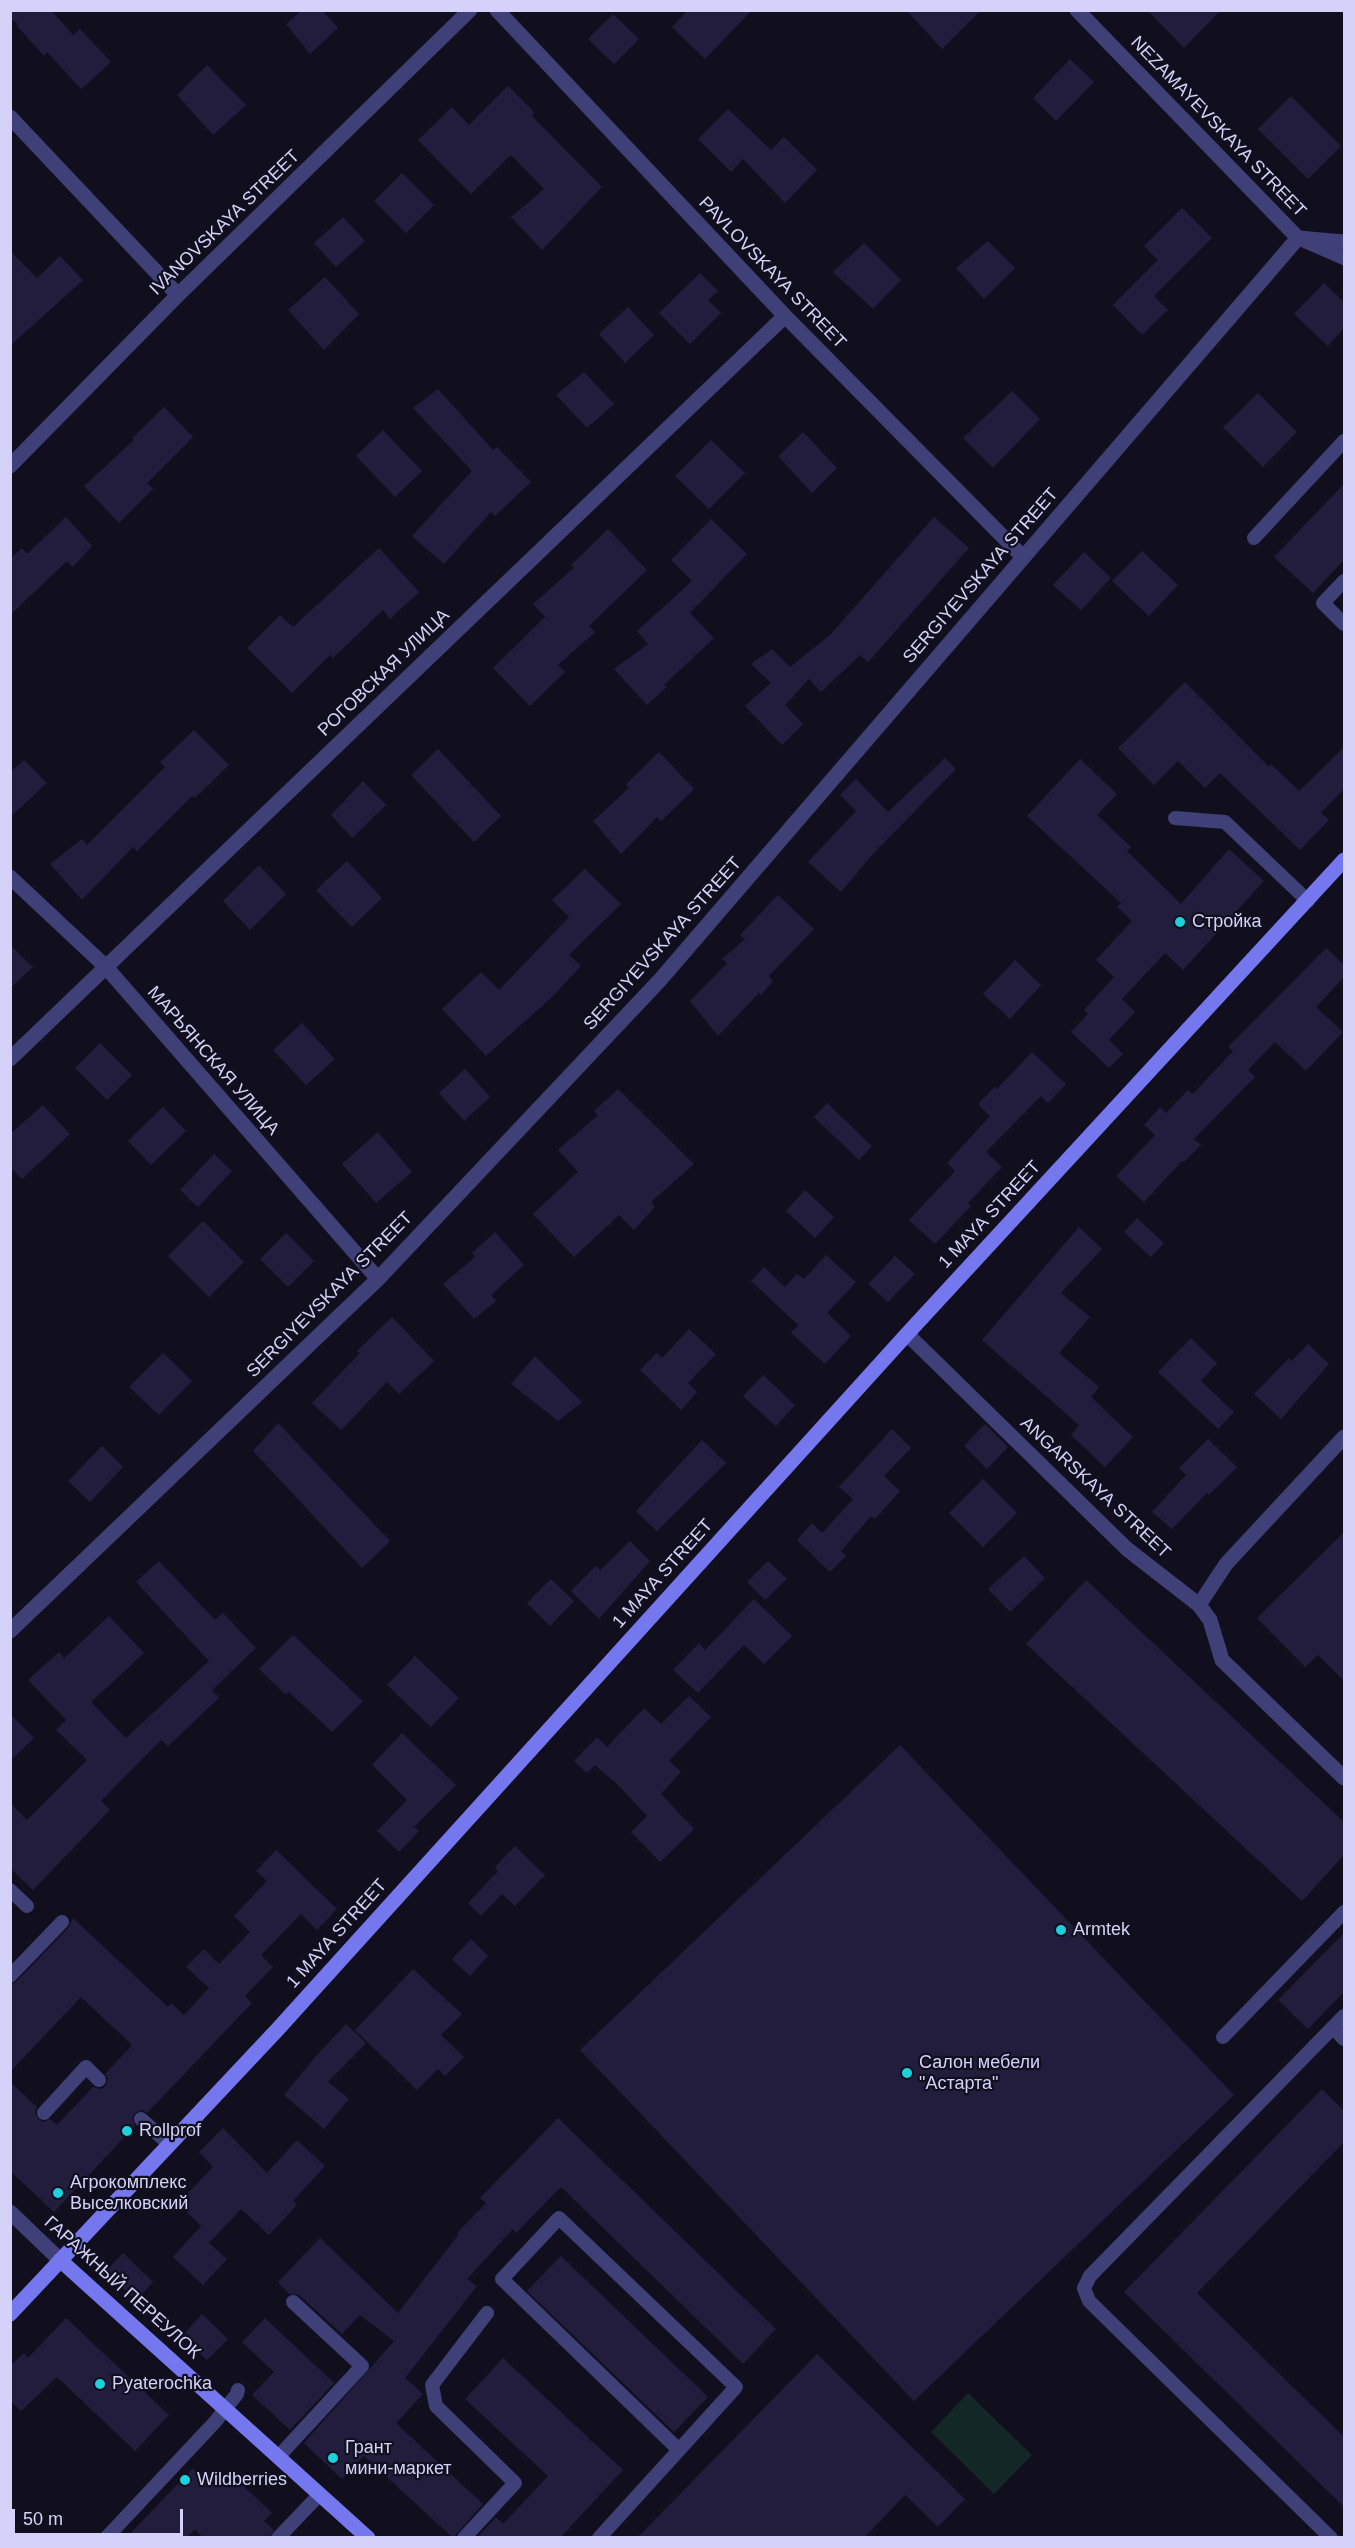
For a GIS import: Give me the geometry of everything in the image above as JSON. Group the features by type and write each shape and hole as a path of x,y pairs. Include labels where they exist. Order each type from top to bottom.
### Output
{"street":[{"name":"IVANOVSKAYA STREET","path":"10,466 178,295 470,10"},
{"name":"PAVLOVSKAYA STREET","path":"497,10 785,316 1023,558"},
{"name":"NEZAMAYEVSKAYA STREET","path":"1077,10 1298,238 1344,242"},
{"path":"10,117 178,295"},
{"name":"SERGIYEVSKAYA STREET","path":"10,1631 378,1279 660,981 1298,238"},
{"name":"РОГОВСКАЯ УЛИЦА","path":"10,1059 785,316"},
{"name":"1 MAYA STREET","path":"10,2314 285,2021 907,1334 1344,860"},
{"name":"МАРЬЯНСКАЯ УЛИЦА","path":"10,877 105,966 378,1279"},
{"name":"ANGARSKAYA STREET","path":"907,1334 1127,1549 1199,1605 1209,1620 1222,1660 1344,1778"},
{"path":"1199,1605 1226,1564 1344,1437"},
{"name":"ГАРАЖНЫЙ ПЕРЕУЛОК","path":"10,2212 60,2260 368,2538"},
{"path":"49,2272 66,2278 201,2386"}],"lane":[{"path":"1298,238 1344,258"},
{"path":"1254,538 1344,441"},
{"path":"1344,581 1323,603 1344,624"},
{"path":"1175,818 1225,822 1308,901"},
{"path":"10,1890 27,1906"},
{"path":"1223,2037 1344,1912"},
{"path":"10,1976 62,1922"},
{"path":"1331,2538 1089,2301 1084,2295 1084,2288 1090,2276 1344,2016"},
{"path":"1333,2028 1344,2039"},
{"path":"44,2113 86,2067 99,2080"},
{"path":"141,2119 169,2144"},
{"path":"599,2538 679,2450 736,2387 559,2217 502,2278 679,2450"},
{"path":"279,2456 362,2366 293,2302"},
{"path":"464,2538 515,2483 436,2406 432,2385 487,2313"},
{"path":"106,2538 226,2408 238,2390"},
{"path":"278,2538 320,2494"}],"green space":[{"path":"968,2393 1032,2455 994,2494 931,2432"}],"building":[{"path":"10,10 51,10 73,35 80,29 111,62 81,89 47,52 44,56 17,26 10,17"},
{"path":"302,10 322,10 338,28 310,54 286,24"},
{"path":"688,10 752,10 705,59 672,27"},
{"path":"906,10 981,10 942,49"},
{"path":"1147,10 1221,10 1184,48"},
{"path":"613,14 639,39 614,64 588,39"},
{"path":"1070,59 1094,82 1056,121 1033,98"},
{"path":"207,65 246,105 213,135 177,95"},
{"path":"508,86 535,113 532,116 602,187 542,250 511,217 544,189 511,155 471,194 418,140 452,107 469,125"},
{"path":"1291,96 1341,146 1308,179 1258,129"},
{"path":"728,109 771,150 784,137 817,170 785,203 743,159 731,172 698,139"},
{"path":"402,173 434,205 406,233 374,201"},
{"path":"1182,208 1212,238 1154,296 1168,310 1142,335 1113,305 1158,260 1144,246"},
{"path":"343,217 365,241 336,267 314,243"},
{"path":"988,241 1015,268 984,299 956,268"},
{"path":"864,243 901,280 873,309 833,272"},
{"path":"10,251 37,278 60,256 83,280 10,346"},
{"path":"700,273 718,291 708,300 721,313 690,344 659,313"},
{"path":"325,277 359,314 324,350 288,310"},
{"path":"1324,283 1344,302 1344,328 1328,346 1294,314"},
{"path":"628,307 654,335 625,363 599,334"},
{"path":"584,372 614,404 587,428 556,395"},
{"path":"438,389 493,450 497,447 531,482 495,516 491,512 444,564 412,536 472,471 413,408"},
{"path":"1012,391 1040,419 993,468 963,438"},
{"path":"1258,393 1297,432 1263,467 1223,427"},
{"path":"164,407 193,437 147,483 153,489 119,523 84,486 134,440 132,438"},
{"path":"383,430 422,471 395,497 356,456"},
{"path":"803,432 837,468 812,493 778,456"},
{"path":"711,440 745,473 709,509 675,476"},
{"path":"1344,484 1344,560 1313,593 1274,557"},
{"path":"66,517 92,546 73,567 67,561 10,615 10,559 22,548 27,554"},
{"path":"934,517 969,548 868,662 860,655 821,692 809,679 785,705 803,724 782,745 745,706 771,683 751,664 772,649 790,667 830,635"},
{"path":"711,519 747,554 690,613 714,638 664,685 667,687 647,705 614,669 648,644 637,631 692,581 671,560"},
{"path":"608,529 647,570 589,626 595,632 558,665 565,672 530,706 493,668 545,617 533,604 574,568 571,565"},
{"path":"379,548 419,592 390,619 383,610 333,658 330,655 292,693 247,648 280,615 293,627"},
{"path":"1142,551 1178,585 1149,616 1112,581"},
{"path":"1084,552 1111,578 1081,610 1053,585"},
{"path":"1185,682 1269,767 1271,764 1299,791 1344,747 1344,789 1321,813 1329,820 1300,850 1220,773 1205,788 1178,761 1154,785 1118,748"},
{"path":"194,730 229,765 195,798 192,796 137,851 133,847 82,900 50,864 82,839 87,845 165,767 160,762"},
{"path":"438,749 501,816 474,842 411,775"},
{"path":"659,752 694,789 661,821 657,817 621,854 593,821 629,788 626,784"},
{"path":"945,758 956,769 872,855 841,892 808,862 856,811 840,795 856,779 888,812"},
{"path":"1080,759 1117,794 1097,815 1131,847 1127,851 1181,904 1229,849 1264,881 1183,970 1165,953 1122,999 1135,1012 1109,1040 1123,1054 1109,1068 1071,1032 1088,1014 1084,1010 1114,977 1096,960 1132,921 1117,907 1121,903 1027,816"},
{"path":"24,760 47,783 10,817 10,772"},
{"path":"363,781 386,805 352,838 331,815"},
{"path":"347,861 382,898 352,927 316,890"},
{"path":"259,865 286,894 250,930 223,901"},
{"path":"585,869 621,904 569,955 581,966 551,998 486,1056 442,1009 481,972 499,990 569,917 552,900"},
{"path":"778,895 814,929 769,976 773,981 761,995 759,993 718,1036 690,1001 727,963 722,959 745,939 740,935"},
{"path":"10,945 33,967 10,988"},
{"path":"1326,948 1344,965 1344,977 1316,1007 1343,1032 1306,1071 1275,1042 1248,1070 1255,1077 1194,1139 1201,1145 1184,1162 1182,1161 1144,1202 1116,1176 1155,1135 1144,1125 1160,1107 1166,1113 1188,1090 1193,1094 1233,1051 1228,1047"},
{"path":"1015,960 1041,985 1010,1019 983,994"},
{"path":"302,1023 335,1059 306,1085 273,1050"},
{"path":"100,1043 132,1075 107,1100 75,1068"},
{"path":"1032,1052 1066,1084 1048,1103 1041,1096 986,1152 1002,1167 968,1203 971,1206 935,1244 909,1220 955,1171 947,1163 990,1116 978,1104 995,1087 997,1089"},
{"path":"465,1069 490,1097 464,1121 439,1093"},
{"path":"618,1089 694,1164 651,1202 655,1207 634,1230 619,1215 574,1257 533,1214 578,1172 558,1150 598,1115 594,1111"},
{"path":"827,1103 872,1146 859,1160 814,1117"},
{"path":"43,1105 70,1134 22,1179 10,1167 10,1134"},
{"path":"163,1107 186,1131 151,1165 128,1141"},
{"path":"378,1132 412,1172 376,1203 342,1164"},
{"path":"214,1154 232,1171 198,1207 180,1190"},
{"path":"805,1190 834,1217 815,1238 786,1211"},
{"path":"1137,1218 1164,1243 1151,1257 1124,1232"},
{"path":"203,1221 244,1262 209,1297 168,1256"},
{"path":"1079,1227 1102,1249 1061,1293 1090,1317 1059,1353 1099,1387 1091,1397 1133,1437 1105,1467 1071,1435 1079,1425 982,1340"},
{"path":"495,1232 524,1265 491,1295 496,1301 474,1319 443,1284 475,1257 472,1253"},
{"path":"286,1233 314,1261 288,1287 260,1259"},
{"path":"826,1255 856,1282 827,1313 851,1336 825,1364 791,1333 798,1325 751,1281 764,1267 785,1287 797,1274 804,1279"},
{"path":"895,1256 915,1274 888,1302 868,1284"},
{"path":"392,1317 434,1361 399,1394 387,1382 341,1430 312,1403 360,1353 357,1351"},
{"path":"689,1329 716,1354 688,1383 697,1392 681,1410 640,1370 657,1353 662,1358"},
{"path":"1191,1338 1217,1363 1201,1381 1234,1412 1218,1429 1158,1372"},
{"path":"1308,1344 1329,1364 1281,1419 1254,1394 1289,1358 1292,1361"},
{"path":"163,1353 192,1381 159,1415 129,1387"},
{"path":"535,1356 582,1402 558,1421 511,1384"},
{"path":"763,1375 795,1405 776,1426 743,1396"},
{"path":"278,1423 390,1541 362,1568 253,1451"},
{"path":"985,1424 1008,1447 987,1469 964,1446"},
{"path":"892,1429 911,1448 884,1476 900,1491 875,1519 871,1516 841,1551 846,1556 830,1572 797,1540 812,1523 822,1533 853,1499 839,1487"},
{"path":"1208,1439 1237,1467 1209,1495 1207,1493 1172,1529 1152,1512 1186,1475 1179,1468"},
{"path":"702,1440 726,1463 657,1531 636,1511"},
{"path":"102,1446 123,1467 90,1502 68,1481"},
{"path":"983,1479 1017,1513 983,1547 949,1513"},
{"path":"1344,1532 1344,1681 1318,1655 1305,1667 1257,1618"},
{"path":"630,1541 650,1561 599,1619 571,1591 596,1566 600,1570"},
{"path":"1024,1556 1045,1578 1010,1612 988,1589"},
{"path":"159,1561 215,1620 223,1613 256,1648 212,1690 219,1698 168,1746 161,1740 101,1801 110,1810 33,1890 10,1868 10,1803 27,1820 87,1760 56,1730 66,1720 28,1680 59,1652 64,1658 109,1616 144,1653 91,1702 126,1738 209,1661 136,1582"},
{"path":"768,1561 787,1579 765,1600 747,1582"},
{"path":"551,1579 574,1601 550,1626 527,1603"},
{"path":"1086,1580 1344,1822 1344,1855 1302,1901 1026,1644"},
{"path":"754,1599 792,1636 764,1664 744,1645 698,1693 673,1670 699,1643 705,1650"},
{"path":"293,1635 363,1701 332,1732 289,1692 286,1695 259,1669"},
{"path":"415,1656 459,1698 431,1727 387,1685"},
{"path":"689,1696 711,1717 669,1761 681,1772 661,1794 694,1829 660,1862 631,1832 647,1816 619,1786 595,1765 587,1773 574,1761 597,1737 607,1747 644,1708 661,1724"},
{"path":"10,1714 34,1738 10,1761"},
{"path":"402,1733 456,1785 414,1827 419,1831 399,1852 377,1831 407,1800 372,1765"},
{"name":"Салон мебели \"Астарта\"","path":"900,1745 1234,2095 914,2401 580,2050"},
{"path":"515,1846 545,1875 515,1906 502,1894 481,1916 468,1903 498,1871 495,1867"},
{"path":"276,1850 337,1909 317,1930 301,1914 261,1955 273,1967 245,1996 252,2003 147,2113 142,2110 135,2113 132,2118 135,2126 54,2212 10,2171 10,2082 37,2107 35,2112 38,2119 43,2122 50,2119 57,2125 93,2087 101,2089 106,2086 108,2078 105,2074 132,2045 81,1997 10,2072 10,1985 16,1982 68,1928 73,1918 168,2007 171,2003 184,2015 209,1988 186,1967 204,1949 219,1964 250,1932 234,1916 267,1881 256,1871"},
{"path":"1344,1933 1344,1992 1308,2029 1278,2000"},
{"path":"471,1939 488,1956 470,1976 452,1959"},
{"path":"413,1969 462,2014 441,2035 464,2057 445,2076 438,2069 417,2090 355,2030"},
{"path":"346,2024 366,2043 328,2082 349,2099 324,2129 284,2095"},
{"path":"1322,2089 1344,2111 1344,2142 1197,2293 1344,2437 1344,2507 1124,2292"},
{"path":"558,2118 776,2329 743,2364 561,2187 516,2233 513,2229 467,2279 477,2286 405,2378 423,2394 396,2423 483,2504 453,2538 364,2456 342,2479 304,2443 394,2341 360,2315 342,2334 299,2295 289,2294 278,2282 320,2238 398,2313 459,2234 457,2233 486,2203 480,2198"},
{"path":"223,2128 267,2173 297,2140 325,2166 293,2201 297,2205 269,2235 241,2209 209,2243 227,2259 203,2285 173,2257 201,2226 178,2203 213,2167 199,2152"},
{"path":"123,2253 153,2282 136,2300 105,2272"},
{"path":"561,2256 708,2397 674,2432 527,2291"},
{"path":"202,2314 228,2339 207,2360 182,2336"},
{"name":"Pyaterochka","path":"66,2318 169,2415 135,2451 57,2377 21,2411 10,2400 10,2366 24,2353 28,2358"},
{"path":"265,2318 334,2383 290,2430 252,2395 274,2372 242,2342"},
{"path":"817,2354 965,2499 938,2527 905,2495 864,2538 637,2538"},
{"path":"503,2358 623,2470 560,2538 477,2538 496,2517 503,2524 548,2476 465,2399"},
{"path":"193,2468 204,2479 212,2470 225,2483 232,2475 272,2513 264,2521 274,2530 269,2538 203,2538 195,2529 187,2538 126,2538"}],"place":[{"name":"Стройка","path":"1180,922"},
{"name":"Armtek","path":"1061,1930"},
{"name":"Салон мебели \"Астарта\"","path":"907,2073"},
{"name":"Rollprof","path":"127,2131"},
{"name":"Агрокомплекс Выселковский","path":"58,2193"},
{"name":"Pyaterochka","path":"100,2384"},
{"name":"Грант мини-маркет","path":"333,2458"},
{"name":"Wildberries","path":"185,2480"}]}
